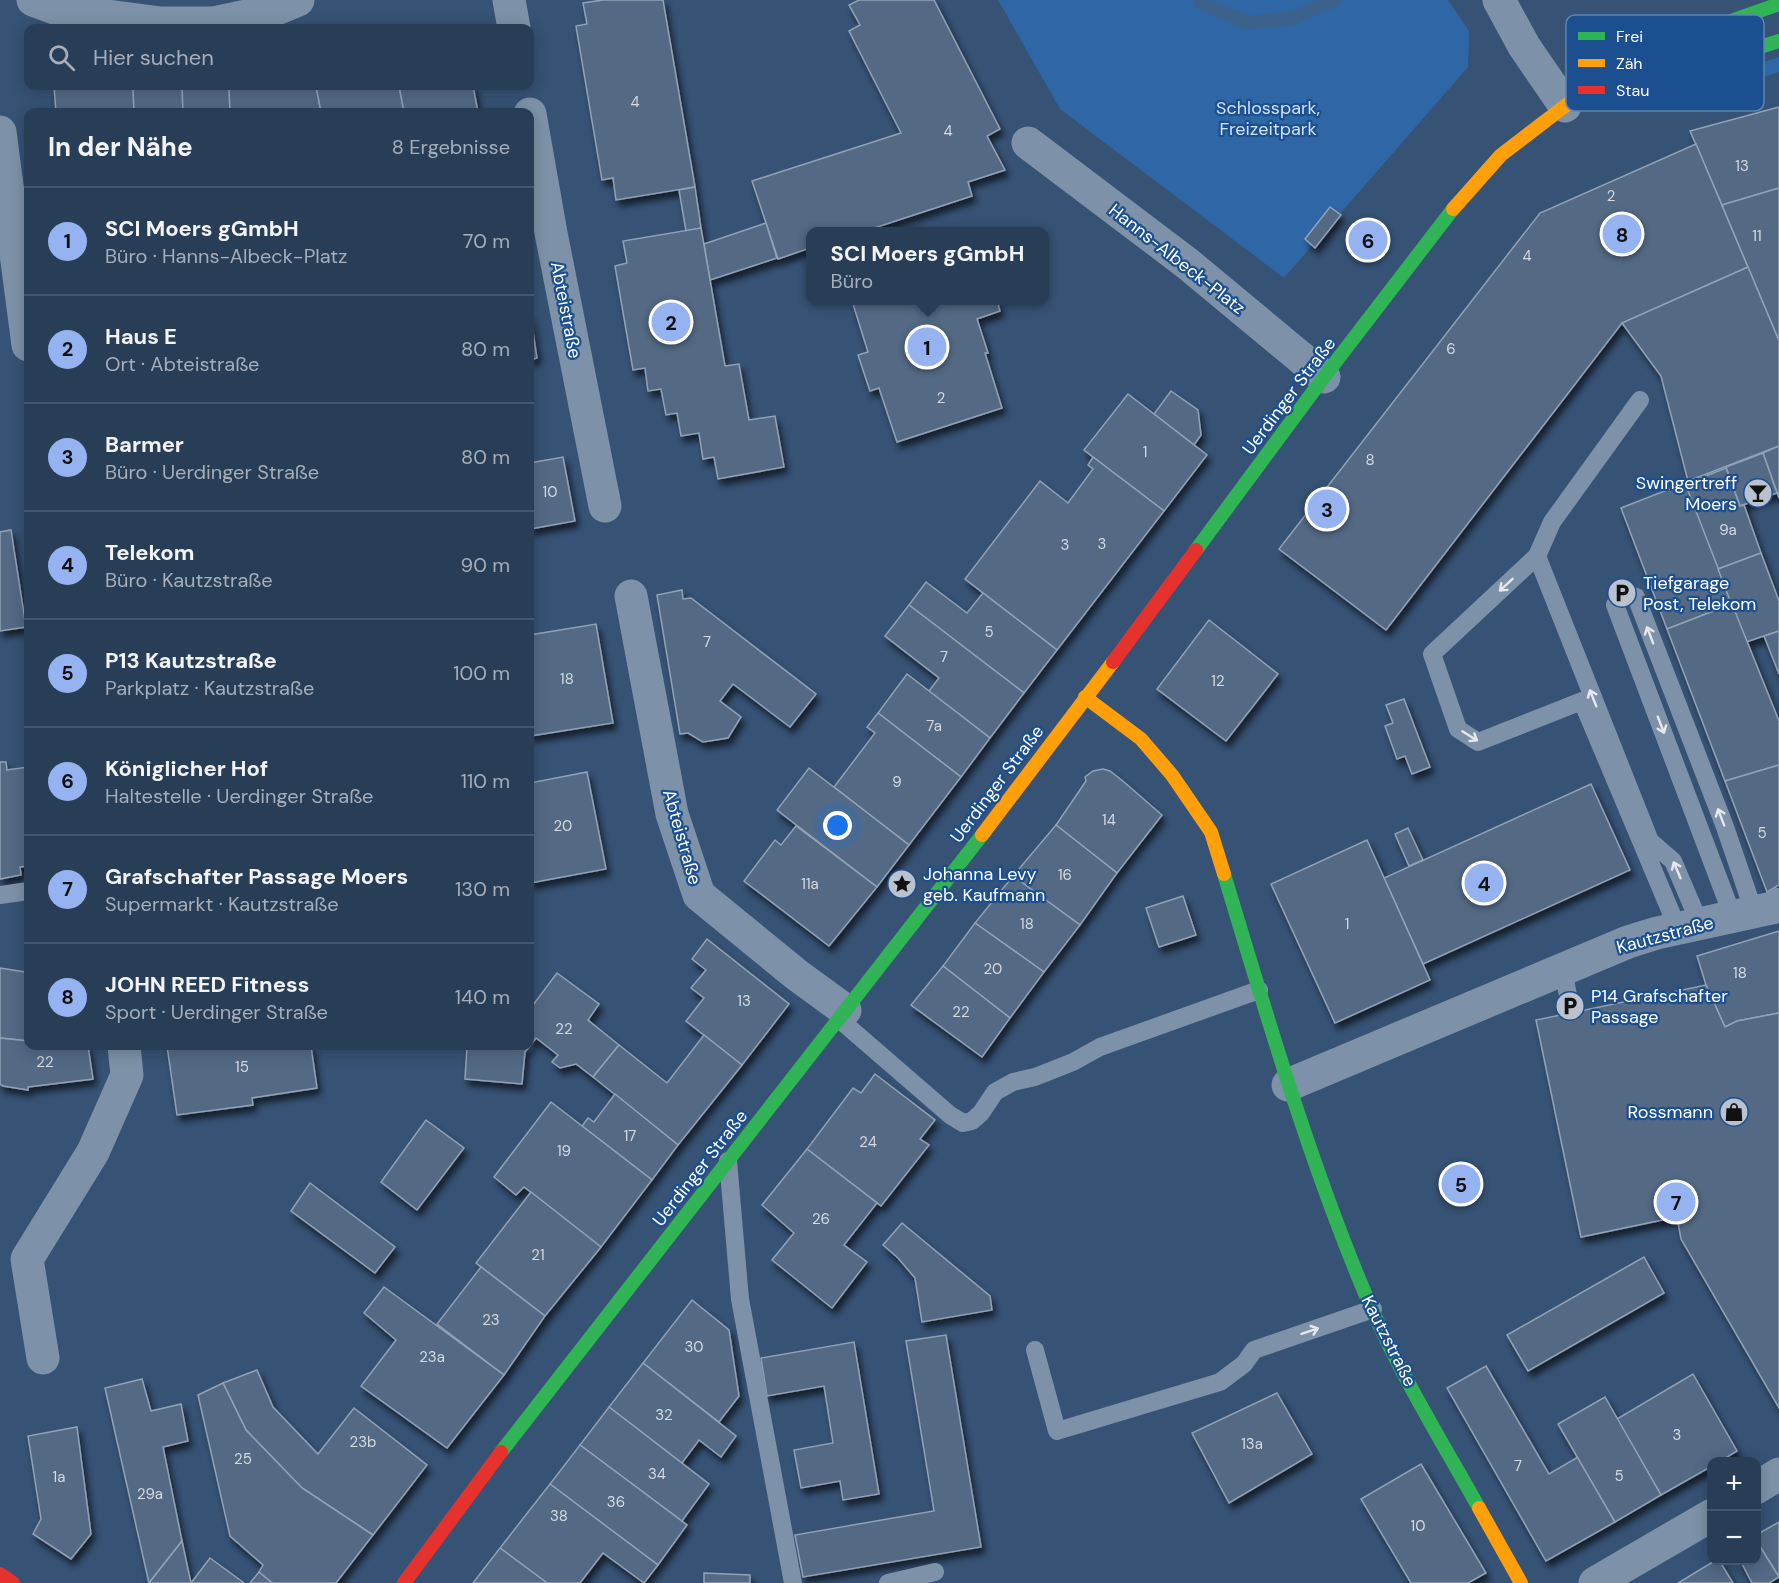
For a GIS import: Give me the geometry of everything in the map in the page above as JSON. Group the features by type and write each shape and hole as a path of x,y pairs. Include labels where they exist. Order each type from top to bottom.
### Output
{"main road":[{"name":"Uerdinger Straße","path":"1748,15 1779,4"},
{"path":"1764,45 1779,40"},
{"name":"Uerdinger Straße","path":"404,1583 529,1414 977,842 1234,500 1324,376 1451,212 1501,155 1565,106"},
{"name":"Kautzstraße","path":"1085,698 1141,739 1173,775 1210,832 1288,1085 1359,1280 1394,1355 1521,1583"},
{"path":"0,1574 13,1583"}],"street":[{"path":"33,0 60,10 161,23 214,23 274,10 298,0"},
{"path":"509,0 513,24"},
{"path":"1499,0 1524,46 1565,106"},
{"name":"Abteistraße","path":"525,90 528,108"},
{"path":"0,132 24,315"},
{"name":"Abteistraße","path":"534,140 605,506"},
{"name":"Hanns-Albeck-Platz","path":"1028,144 1188,264 1324,376"},
{"name":"Abteistraße","path":"631,596 672,814 699,895 842,1015"},
{"name":"Kautzstraße","path":"1288,1085 1628,942 1755,911"},
{"path":"43,1358 27,1259 93,1152 128,1075 125,1050"},
{"path":"1595,1583 1707,1518"}],"lane":[{"path":"1640,400 1551,522 1537,556 1432,654 1458,729 1478,742 1581,701 1689,927"},
{"path":"1537,556 1650,841 1673,861 1689,927"},
{"path":"1622,593 1635,597 1725,827 1755,911 1615,605 1622,593"},
{"path":"0,895 24,892"},
{"path":"1563,969 1570,1006"},
{"path":"842,1015 950,1115 963,1123 972,1121 981,1113 995,1092 1013,1082 1035,1077 1073,1062 1100,1047 1259,990"},
{"path":"728,1161 740,1299 792,1583"},
{"path":"1035,1350 1057,1431 1220,1382 1244,1364 1254,1350 1373,1309"},
{"path":"888,1583 935,1572"}],"green space":[{"name":"Schlosspark, Freizeitpark","path":"998,0 1448,0 1469,31 1468,67 1284,278 1060,109"},
{"path":"1779,57 1779,72 1764,77 1764,62"}],"building":[{"path":"603,0 663,0 695,187 616,200 613,178 602,180 576,26 587,24 583,3"},
{"path":"859,0 934,0 1000,129 987,136 1005,170 968,182 972,196 877,227 806,227 806,249 778,259 752,181 901,133 849,31 860,25 849,5"},
{"path":"54,90 133,90 134,108 56,108"},
{"path":"133,90 182,90 183,108 134,108"},
{"path":"182,90 229,90 230,108 183,108"},
{"path":"229,90 317,90 320,108 230,108"},
{"path":"317,90 400,90 403,108 320,108"},
{"path":"400,90 474,90 477,108 403,108"},
{"path":"1779,107 1779,188 1722,205 1690,131"},
{"path":"1696,144 1748,267 1622,323 1386,630 1279,549 1540,213"},
{"path":"695,187 701,228 686,231 679,190"},
{"path":"1779,188 1779,341 1722,205"},
{"path":"1330,207 1341,215 1315,248 1305,239"},
{"path":"766,223 777,258 710,280 704,244"},
{"path":"701,228 725,366 739,364 749,420 775,416 784,467 718,479 714,457 703,459 699,433 681,436 677,413 666,415 661,389 648,391 645,368 633,370 615,266 627,263 623,241"},
{"path":"1748,267 1779,341 1779,446 1688,481 1661,376 1622,323"},
{"path":"853,305 998,305 1000,311 977,319 1002,408 897,442 879,388 870,391 858,355 868,352"},
{"path":"534,338 537,358 534,359"},
{"path":"1171,391 1198,410 1201,435 1194,445 1154,414"},
{"path":"1128,394 1207,455 1164,511 1084,450"},
{"path":"1779,446 1779,498 1763,453"},
{"path":"1763,453 1777,493 1740,506 1726,467"},
{"path":"563,457 575,521 534,528 534,462"},
{"path":"1093,457 1164,511 1057,650 965,579 1040,481 1068,503 1093,469 1088,465"},
{"path":"1726,468 1740,506 1744,505 1761,553 1718,569 1685,484"},
{"path":"1685,483 1732,604 1667,629 1621,508"},
{"path":"11,530 24,627 0,631 0,532"},
{"path":"1761,553 1779,601 1779,631 1746,642 1718,569"},
{"path":"926,582 967,613 983,593 1057,650 1024,693 909,605"},
{"path":"682,590 683,599 691,598 816,694 790,727 733,684 720,701 741,717 728,738 703,742 688,733 680,734 657,595"},
{"path":"1732,604 1779,721 1779,765 1725,781 1667,629"},
{"path":"909,605 1024,693 990,738 929,691 939,678 885,636"},
{"path":"1209,620 1278,674 1226,741 1157,689"},
{"path":"596,624 613,723 534,735 534,634"},
{"path":"1779,631 1779,674 1764,636"},
{"path":"907,674 990,738 961,777 878,713"},
{"path":"1404,699 1430,767 1412,774 1405,756 1397,759 1385,726 1393,723 1386,705"},
{"path":"878,713 961,777 909,845 834,787 875,733 867,727"},
{"path":"0,762 6,762 7,770 24,768 24,866 20,867 21,875 0,879"},
{"path":"1779,765 1779,885 1767,892 1725,781"},
{"path":"809,768 909,845 877,887 777,810"},
{"path":"1103,769 1110,771 1162,815 1117,873 1056,825 1086,781 1085,777 1093,771"},
{"path":"587,772 606,869 534,882 534,782"},
{"path":"1591,784 1630,870 1423,964 1384,878"},
{"path":"1056,825 1117,873 1080,925 1013,876"},
{"path":"796,826 877,887 829,946 744,881 775,840 781,845"},
{"path":"1408,828 1423,860 1409,866 1395,834"},
{"path":"1367,840 1430,980 1335,1023 1271,884"},
{"path":"1013,876 1080,925 1044,972 975,923"},
{"path":"1183,896 1196,935 1159,947 1146,908"},
{"path":"975,923 1044,972 1010,1018 943,966"},
{"path":"1779,931 1779,1013 1737,1021 1725,1027 1706,985 1697,956"},
{"path":"707,939 789,1004 742,1065 686,1021 704,998 691,988 706,970 692,959"},
{"path":"943,966 1010,1018 982,1057 911,1005"},
{"path":"0,968 24,972 24,1041 0,1038"},
{"path":"557,973 599,1004 588,1020 619,1045 593,1077 576,1064 560,1068 552,1062 558,1055 536,1038 534,1041 534,1004"},
{"path":"1706,985 1725,1027 1737,1021 1779,1013 1779,1408 1681,1239 1677,1217 1581,1237 1536,1020"},
{"path":"704,1035 742,1065 678,1145 593,1077 619,1045 667,1083"},
{"path":"0,1038 24,1041 24,1050 89,1050 93,1079 28,1087 28,1090 0,1084"},
{"path":"168,1050 312,1050 317,1088 252,1098 253,1105 177,1115"},
{"path":"467,1050 527,1050 522,1084 465,1079"},
{"path":"875,1074 935,1120 920,1139 929,1145 881,1206 807,1149 853,1088 861,1093"},
{"path":"615,1094 678,1145 652,1180 582,1126 588,1118 594,1122"},
{"path":"551,1102 652,1180 601,1247 524,1187 516,1195 494,1177"},
{"path":"426,1120 464,1148 417,1210 381,1182"},
{"path":"807,1149 877,1203 844,1245 867,1262 832,1308 772,1260 794,1233 762,1205"},
{"path":"310,1183 395,1247 375,1273 291,1211"},
{"path":"531,1192 601,1247 545,1316 476,1263"},
{"path":"902,1223 990,1296 992,1310 922,1322 915,1278 883,1245"},
{"path":"1644,1257 1664,1293 1528,1371 1507,1335"},
{"path":"481,1267 545,1316 504,1375 437,1324"},
{"path":"384,1287 504,1375 447,1448 361,1386 396,1340 364,1313"},
{"path":"692,1300 729,1330 739,1396 719,1422 643,1363"},
{"path":"946,1335 981,1547 803,1577 795,1535 934,1511 906,1341"},
{"path":"854,1342 879,1494 843,1500 840,1481 801,1488 794,1450 833,1443 824,1386 767,1396 761,1358"},
{"path":"643,1363 736,1436 721,1457 699,1440 682,1463 609,1407"},
{"path":"1486,1366 1549,1474 1578,1457 1615,1522 1546,1561 1447,1388"},
{"path":"257,1370 273,1407 318,1454 354,1408 427,1465 373,1535 302,1488 246,1430 223,1383"},
{"path":"1693,1374 1737,1451 1727,1457 1707,1457 1707,1469 1661,1495 1617,1419"},
{"path":"142,1379 151,1411 181,1404 188,1441 163,1447 182,1541 149,1583 105,1388"},
{"path":"223,1383 246,1430 302,1488 373,1535 336,1583 272,1583 259,1572 263,1565 230,1536 198,1395"},
{"path":"1277,1393 1312,1454 1229,1503 1192,1433"},
{"path":"1605,1397 1661,1495 1615,1522 1558,1424"},
{"path":"609,1407 709,1484 682,1521 580,1445"},
{"path":"77,1427 91,1534 71,1559 33,1534 41,1519 28,1436"},
{"path":"580,1445 687,1525 658,1565 550,1484"},
{"path":"1421,1464 1486,1573 1468,1583 1411,1583 1361,1499"},
{"path":"550,1484 658,1565 644,1583 603,1553 580,1583 547,1583 500,1548"},
{"path":"1779,1522 1779,1577 1761,1548 1761,1532"},
{"path":"182,1541 191,1583 149,1583"},
{"path":"500,1548 547,1583 473,1583"},
{"path":"1761,1548 1779,1577 1769,1583 1752,1583 1743,1565 1761,1565"},
{"path":"210,1558 244,1583 191,1583"},
{"path":"1708,1565 1722,1565 1733,1583 1678,1583"},
{"path":"259,1572 272,1583 250,1583"},
{"path":"704,1573 750,1575 750,1583 704,1583"}],"waterway":[{"path":"1200,0 1203,4 1248,23 1292,18 1335,0"}],"traffic: fast":[{"path":"1748,15 1779,4"},
{"path":"1764,46 1779,41"},
{"path":"1196,550 1324,377 1453,209"},
{"path":"501,1452 982,835"},
{"path":"1224,874 1303,1129 1359,1279 1400,1367 1479,1508"}],"traffic: slow":[{"path":"1453,209 1501,155 1566,105"},
{"path":"982,835 1113,662"},
{"path":"1085,697 1141,739 1172,775 1211,832 1224,874"},
{"path":"1479,1508 1521,1583"}],"traffic: jam":[{"path":"1113,662 1196,550"},
{"path":"404,1583 501,1452"},
{"path":"0,1574 13,1583"}],"place":[{"name":"JOHN REED Fitness","path":"1622,234"},
{"name":"Königlicher Hof","path":"1368,240"},
{"name":"Haus E","path":"671,322"},
{"name":"SCI Moers gGmbH","path":"927,347"},
{"name":"Swingertreff Moers","path":"1758,493"},
{"name":"Barmer","path":"1327,509"},
{"name":"Tiefgarage Post, Telekom","path":"1622,593"},
{"name":"Telekom","path":"1484,883"},
{"name":"Johanna Levy geb. Kaufmann","path":"902,884"},
{"name":"P14 Grafschafter Passage","path":"1570,1006"},
{"name":"Rossmann","path":"1734,1112"},
{"name":"P13 Kautzstraße","path":"1461,1184"},
{"name":"Grafschafter Passage Moers","path":"1676,1202"}]}
